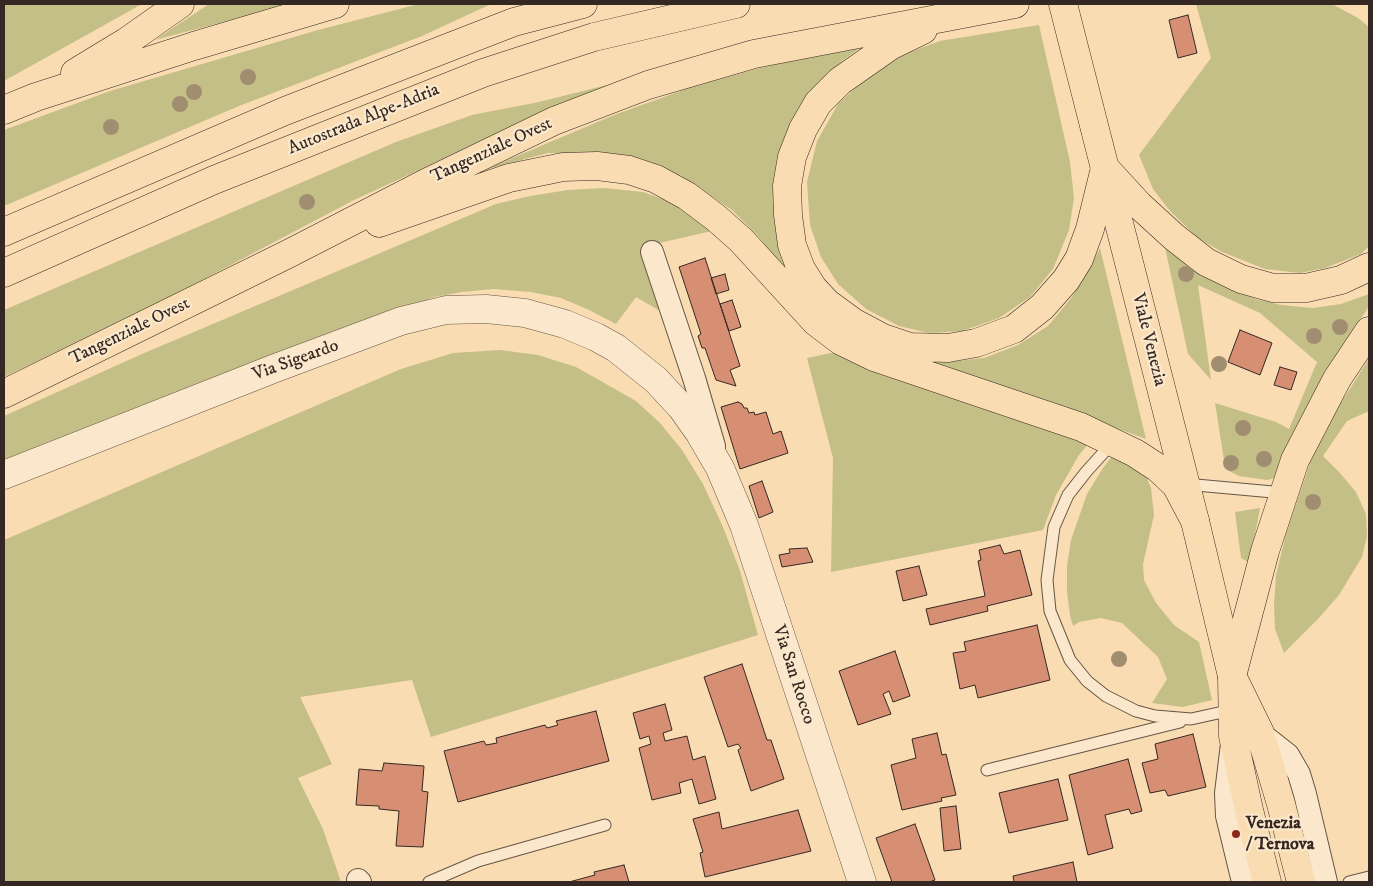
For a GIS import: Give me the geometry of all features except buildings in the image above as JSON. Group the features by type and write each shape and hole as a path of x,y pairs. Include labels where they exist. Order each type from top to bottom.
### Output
{"main road":[{"path":"36,97 126,42 180,4"},
{"path":"4,110 36,97 194,46 335,4"},
{"name":"Autostrada Alpe-Adria","path":"4,232 285,111 514,22 583,4"},
{"name":"Autostrada Alpe-Adria","path":"4,272 214,180 483,73 594,37 736,4"},
{"name":"Tangenziale Ovest","path":"4,394 554,121 648,86 754,54 959,13 1015,4"},
{"name":"Viale Venezia","path":"1064,10 1195,520 1232,676 1233,723 1249,810 1267,882"},
{"path":"959,13 890,46 840,81 818,103 803,128 790,167 787,186 788,215 792,244 801,269 813,288 827,303 853,322 883,338 910,347 948,348 976,343 1014,329 1042,307 1066,280 1079,259 1090,230 1105,168"},
{"path":"288,254 509,178 563,167 598,166 629,170 656,179 687,196 715,216 741,240 816,322 842,341 874,357 1081,427 1135,453 1158,468 1176,485 1195,520"},
{"path":"1105,168 1139,205 1174,237 1206,262 1241,279 1274,288 1306,288 1341,280 1369,267"},
{"path":"1232,676 1265,551 1295,460 1337,379 1369,331"},
{"name":"Viale Venezia","path":"1232,676 1260,733 1281,804 1300,882"}],"street":[{"name":"Via San Rocco","path":"652,252 694,378 720,468 744,525 862,882"},
{"name":"Via Sigeardo","path":"4,475 274,368 401,321 446,310 486,309 525,313 565,324 596,337"},
{"name":"Via San Rocco","path":"596,337 616,348 656,380 682,408 699,432 720,468"},
{"name":"Viale Venezia","path":"1233,723 1226,793 1227,816 1243,882"},
{"name":"Viale Venezia","path":"1260,733 1288,755 1299,774 1326,882"}],"lane":[{"path":"1113,442 1068,495 1054,528 1047,580 1050,611 1070,660 1087,681 1106,696 1136,711 1154,716 1233,723"},
{"path":"1185,484 1284,493"},
{"path":"987,770 1191,719"},
{"path":"429,882 478,861 606,825"},
{"path":"1349,882 1365,879"}],"shaded area":[{"path":"4,4 142,4 4,81"},
{"path":"209,4 291,4 155,40"},
{"path":"419,4 491,4 422,36 239,106 4,206 4,130 110,91 318,30"},
{"path":"1196,4 1332,4 1358,18 1369,27 1369,246 1361,254 1325,268 1300,273 1265,269 1222,252 1198,238 1170,211 1153,189 1139,155 1211,58"},
{"path":"1039,25 1070,162 1074,198 1069,230 1053,269 1030,297 999,318 962,331 929,333 899,326 866,309 838,284 821,257 810,225 807,182 817,141 838,104 869,75 899,56 940,41"},
{"path":"868,42 842,61 817,84 797,112 799,287 758,236 732,210 671,172 609,153 548,153 484,170 614,115 689,88 760,68"},
{"path":"615,83 354,200 153,306 4,377 4,310 396,142 472,115 539,102"},
{"path":"605,188 643,192 673,203 716,230 642,247 667,315 636,297 616,324 561,298 531,292 493,289 434,297 4,462 4,416 142,354 496,204 568,190"},
{"path":"1164,243 1189,266 1217,283 1256,299 1281,305 1313,308 1341,304 1369,294 1369,306 1307,406 1275,478 1267,480 1239,476 1229,471 1225,466 1215,403 1276,422 1289,429 1317,362 1260,313 1198,285 1211,380 1188,354"},
{"path":"1100,248 1146,439 927,361 956,361 984,358 1018,345 1048,326 1072,297"},
{"path":"500,350 538,355 576,367 636,401 660,423 682,450 703,484 723,527 740,571 758,635 431,737 412,680 300,697 332,764 298,778 323,829 341,882 4,882 4,540 401,369 453,353"},
{"path":"836,352 858,365 882,375 1046,425 1089,443 1079,455 1056,495 1043,530 831,572 833,458 807,358"},
{"path":"1369,359 1369,411 1347,421 1323,456 1356,492 1366,514 1367,536 1362,557 1339,595 1284,653 1275,629 1274,606 1276,575 1286,534 1313,454 1328,423"},
{"path":"1113,455 1147,478 1151,488 1154,515 1143,564 1144,580 1156,603 1174,625 1199,642 1212,700 1183,707 1152,703 1167,679 1158,657 1122,623 1101,618 1079,622 1073,626 1067,591 1067,566 1071,540 1087,494"},
{"path":"1260,508 1251,556 1249,561 1246,561 1241,558 1235,512"}],"place":[{"name":"Venezia / Ternova","path":"1236,834"}]}
